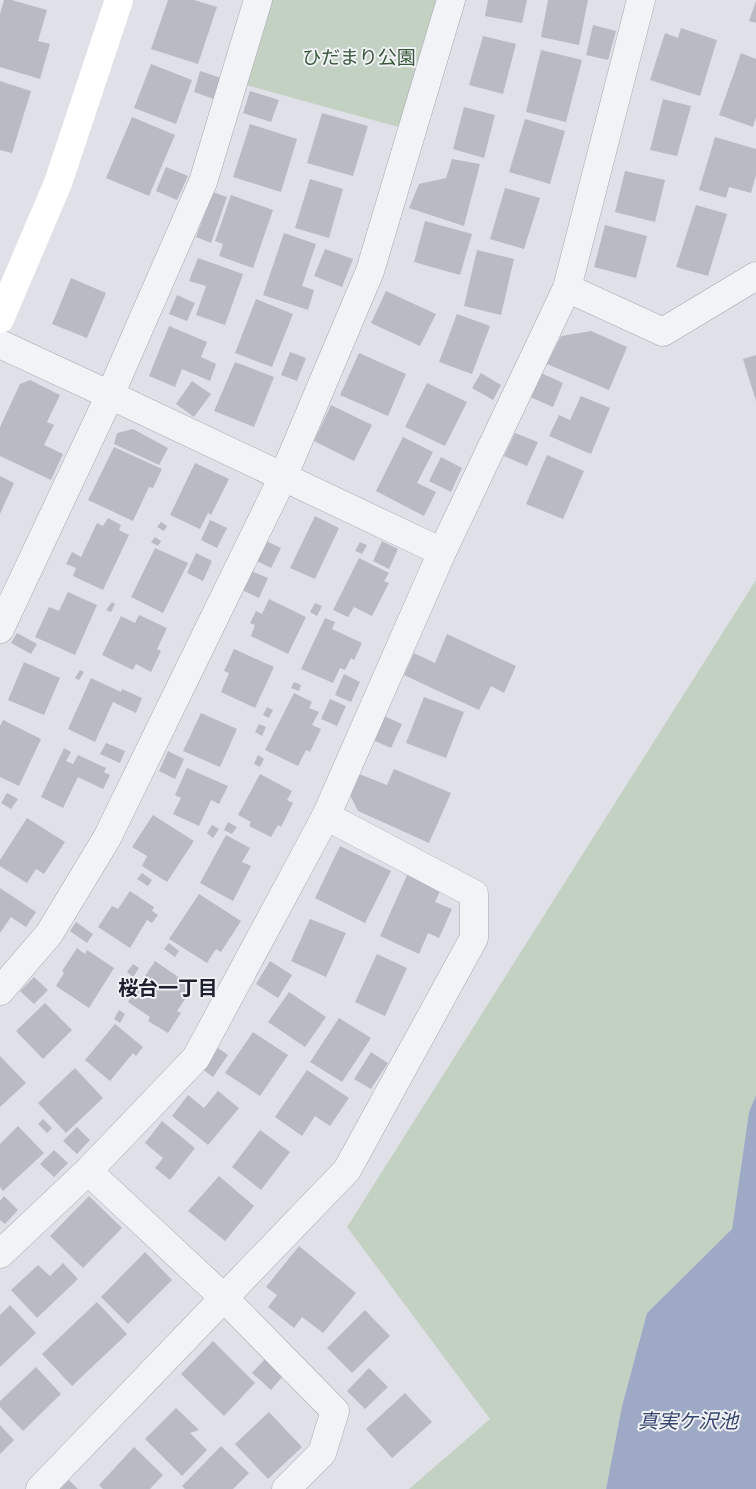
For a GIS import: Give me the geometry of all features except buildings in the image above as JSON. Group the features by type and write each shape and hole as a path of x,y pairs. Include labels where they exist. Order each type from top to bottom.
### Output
{"street":[{"path":"0,319 58,183 119,0"},
{"path":"0,630 110,395 203,182 258,0"},
{"path":"0,991 49,934 107,838 283,477 370,271 451,0"},
{"path":"0,1254 88,1171 196,1058 326,816 442,552 567,288 641,0"},
{"path":"567,288 663,332 756,276"},
{"path":"0,344 442,552"},
{"path":"40,1489 347,1170 474,938 474,894 326,816"},
{"path":"88,1171 224,1298 335,1411 322,1453 286,1489"}],"green space":[{"name":"ひだまり公園","path":"262,0 438,0 402,128 239,83"},
{"path":"756,580 756,1095 749,1112 732,1229 647,1313 622,1406 606,1489 409,1489 490,1419 347,1227"}],"water":[{"name":"真実ケ沢池","path":"756,1095 756,1489 606,1489 622,1406 647,1313 732,1229 749,1112"}],"district":[{"name":"桜台一丁目","path":"168,988"}]}
